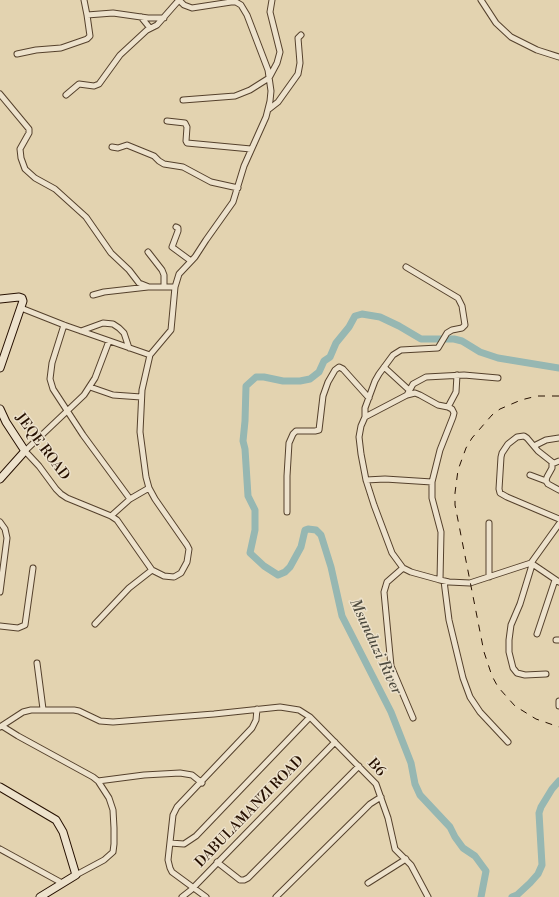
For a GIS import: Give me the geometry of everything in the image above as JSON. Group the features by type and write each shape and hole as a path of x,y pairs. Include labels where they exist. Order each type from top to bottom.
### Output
{"street":[{"path":"17,54 36,50 61,48 87,40 90,36 84,0"},
{"path":"66,95 80,84 94,86 99,84 120,55 150,28 156,26 179,0 184,5 192,8 229,1 240,3 244,8 265,61 269,78 271,97 269,109 244,166 235,197 230,208 191,261 179,274 175,287 171,330 150,355 141,396 141,442 149,488 166,515 182,536 189,549 187,562 178,575 170,577 164,576 152,570 120,525 111,516 130,499 149,488"},
{"path":"183,100 234,96 250,90 269,78 279,58 280,52 270,12 272,0"},
{"path":"481,0 496,22 511,37 537,50 559,57"},
{"path":"87,15 113,13 141,17 164,18"},
{"path":"141,17 150,28"},
{"path":"269,109 278,102 298,74 300,63 298,38 301,35"},
{"path":"0,94 29,129 29,133 20,148 21,158 25,169 35,178 55,189 76,207 90,221 106,247 114,256 139,283 149,287"},
{"path":"167,121 185,123 187,127 186,141 188,143 251,149"},
{"path":"112,147 118,148 128,145 154,156 164,164 183,167 211,182 238,188"},
{"path":"176,227 178,228 178,231 172,247 191,261"},
{"path":"148,252 162,270 164,275 164,287"},
{"path":"406,267 458,298 461,302 465,325 462,328 452,330 447,333 438,348 401,350 393,355 375,381 365,408 365,417 361,426 359,442 366,480 392,553 403,568 411,572 442,581 470,582 531,564"},
{"path":"93,295 104,292 149,287 175,287"},
{"path":"0,299 21,298 23,301 0,368"},
{"path":"21,308 80,331 150,355"},
{"path":"80,331 103,323 113,324 124,333 129,348"},
{"path":"64,325 53,355 50,378 53,389 83,435 130,499"},
{"path":"0,479 25,451 84,395 95,378 109,341"},
{"path":"287,512 289,442 296,431 319,430 323,396 328,382 335,370 339,367 343,369 369,398"},
{"path":"384,367 408,392 420,395 438,405 448,407 453,411 453,417 440,450 432,482 432,498 441,532 442,581 449,620 463,678 470,698 480,712 508,742"},
{"path":"365,417 408,392 415,383 426,377 478,375 498,378"},
{"path":"448,407 456,392 457,376"},
{"path":"90,387 113,395 141,396"},
{"name":"JEQE ROAD","path":"0,409 6,422 25,451 61,494 67,498 111,516"},
{"path":"552,464 526,437 521,436 513,439 508,444 501,457 500,493 507,498 559,519"},
{"path":"534,446 546,440 559,438"},
{"path":"552,464 559,461"},
{"path":"546,481 547,476 551,471 552,464"},
{"path":"530,475 537,479 546,481 548,484 559,490"},
{"path":"366,480 385,479 432,482"},
{"path":"0,522 5,530 7,538 0,592"},
{"path":"489,523 489,577"},
{"path":"546,674 525,675 517,673 513,668 509,652 509,640 511,625 520,604 531,564 559,524"},
{"path":"531,564 557,581 537,634"},
{"path":"0,626 18,628 25,625 33,568"},
{"path":"403,568 388,582 384,592 390,666 413,718"},
{"path":"95,624 129,588 152,570"},
{"path":"36,663 43,709"},
{"path":"559,701 559,706"},
{"name":"B6","path":"1,725 23,712 43,709 74,710 100,721 113,722 280,707 298,710 310,718 376,784 388,818 395,849 406,859 417,875 428,897"},
{"path":"206,897 176,875 170,868 168,860 172,819 174,812 252,728 256,720 257,709"},
{"path":"170,843 184,844 196,836 310,718"},
{"path":"1,725 98,781 109,798 111,804 114,828 113,852 104,860 40,897"},
{"name":"DABULAMANZI ROAD","path":"182,897 194,887 335,742"},
{"path":"217,862 240,880 248,878 359,766"},
{"path":"98,781 144,775 180,773 192,775 202,783"},
{"path":"0,787 56,820 64,832 76,875"},
{"path":"276,897 361,812 381,797"},
{"path":"0,849 62,883"},
{"path":"368,883 406,859"}],"waterway":[{"name":"Msunduzi River","path":"481,897 486,871 475,856 463,848 450,827 420,795 415,784 411,763 391,712 342,616 331,567 321,535 316,530 305,530 301,547 290,567 285,572 278,575 264,566 250,553 255,530 255,510 248,496 245,449 243,441 246,386 256,377 283,381 300,381 310,379 319,372 324,361 330,357 336,343 349,327 355,316 362,314 380,317 421,339 454,339 462,341 480,352 498,358 559,368"},
{"name":"Msunduzi River","path":"512,897 517,895 530,883 538,874 542,865 539,813 552,789 559,781"}],"railway":[{"path":"559,396 537,396 521,400 500,409 492,415 472,438 466,448 458,470 455,493 455,505 484,652 492,676 498,687 515,706 536,719 559,727"}]}
